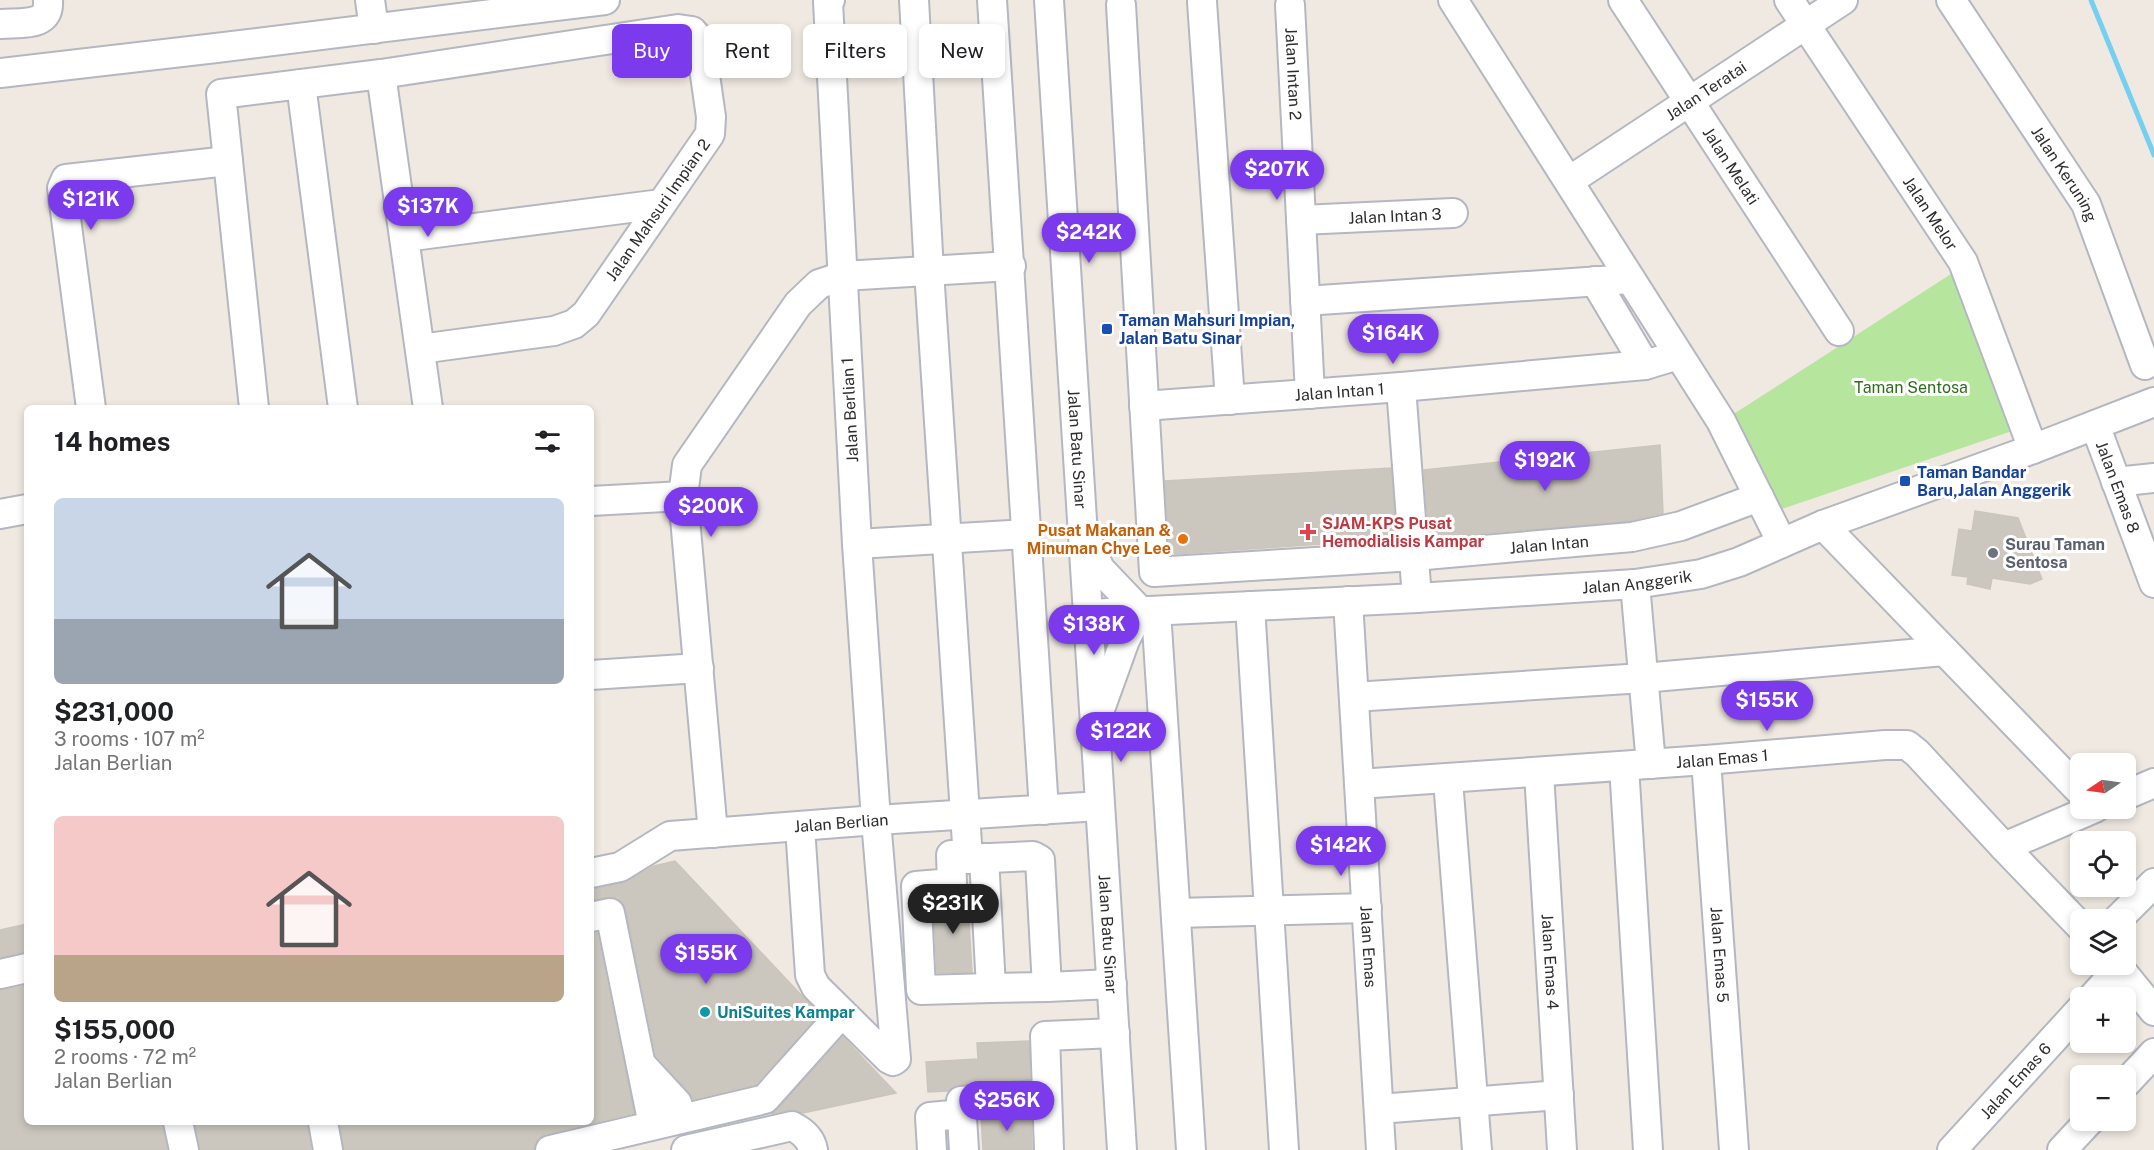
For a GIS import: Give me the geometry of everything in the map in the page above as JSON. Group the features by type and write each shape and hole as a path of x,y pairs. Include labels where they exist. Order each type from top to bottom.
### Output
{"street":[{"path":"0,24 35,21 44,17 48,11 48,0"},
{"path":"370,0 374,29"},
{"path":"0,73 605,0"},
{"name":"Jalan Berlian 1","path":"830,0 828,2 857,544 876,820 896,1059 893,1061 889,1059 842,1013"},
{"path":"914,0 929,271 965,816 976,856 992,988"},
{"path":"992,0 1011,266 1044,810"},
{"name":"Jalan Batu Sinar","path":"1049,0 1122,1150"},
{"path":"1453,0 1721,421 1782,543"},
{"name":"Jalan Melati","path":"1623,0 1839,331"},
{"name":"Jalan Melor","path":"1789,0 1963,262 2033,449"},
{"name":"Jalan Teratai","path":"1569,181 1843,0"},
{"name":"Jalan Keruning","path":"1951,0 2086,204 2145,365"},
{"path":"1202,2 1230,400"},
{"path":"1121,4 1144,406"},
{"name":"Jalan Intan 2","path":"1290,4 1310,394"},
{"name":"Jalan Mahsuri Impian 2","path":"381,74 678,30 692,31 700,40 711,117 710,134 586,314 574,324 554,331 420,348"},
{"path":"216,48 254,405"},
{"path":"221,94 381,74 428,405"},
{"path":"301,84 343,405"},
{"path":"91,405 62,188 66,179 228,161"},
{"path":"405,237 661,204"},
{"name":"Jalan Intan 3","path":"1301,220 1452,213"},
{"path":"713,833 683,496 687,465 798,304 819,284 843,276 1011,266"},
{"path":"1305,301 1630,279"},
{"path":"1595,281 1645,365"},
{"name":"Jalan Intan 1","path":"1144,406 1401,387 1645,365 1678,355"},
{"path":"1401,387 1417,598"},
{"name":"Jalan Anggerik","path":"1088,614 1348,602 1635,584 1701,574 1739,562 1823,525 2033,449 2154,402"},
{"name":"Jalan Intan","path":"1144,406 1154,572 1414,556 1632,537 1680,526 1759,497"},
{"name":"Jalan Emas 8","path":"2095,425 2154,583"},
{"path":"2116,482 2154,478"},
{"path":"594,501 683,496"},
{"path":"0,514 24,510"},
{"path":"1823,525 2070,781"},
{"path":"1083,531 1100,569 1148,611 1176,913 1191,1150"},
{"path":"857,544 1028,534"},
{"path":"1635,584 1652,764"},
{"name":"Jalan Emas","path":"1348,602 1381,1150"},
{"path":"1250,606 1284,1150"},
{"path":"1095,723 1125,640 1148,611"},
{"path":"1354,697 1643,678 1944,651"},
{"path":"594,675 699,668"},
{"name":"Jalan Emas 1","path":"1359,784 1448,780 1906,745 1917,753 2070,916"},
{"name":"Jalan Emas 5","path":"1706,760 1734,1150"},
{"path":"1624,766 1648,1150"},
{"name":"Jalan Emas 4","path":"1539,773 1562,1150"},
{"path":"1448,780 1477,1150"},
{"path":"2136,791 2154,783"},
{"name":"Jalan Berlian","path":"594,872 620,867 670,836 1100,806"},
{"path":"2004,847 2070,819"},
{"path":"550,1150 765,1099 842,1013 816,987 810,975 800,827"},
{"path":"1047,987 1040,860 1033,856 951,855 952,883 916,886 921,990 1047,987 1112,984"},
{"path":"2127,909 2154,883"},
{"path":"1176,913 1367,908"},
{"path":"601,915 641,1064 653,1125"},
{"path":"0,974 24,969"},
{"path":"2101,987 2111,975"},
{"path":"2125,975 2154,1011"},
{"name":"Jalan Emas 6","path":"1952,1150 2070,1021"},
{"path":"1049,1150 1045,1036 1115,1033"},
{"path":"2136,1072 2154,1053"},
{"path":"641,1064 677,1103 682,1119"},
{"path":"964,1150 961,1101 1047,1094"},
{"path":"1379,1108 1559,1095"},
{"path":"932,1150 930,1117 962,1114"},
{"path":"179,1125 184,1150"},
{"path":"324,1125 328,1150"},
{"path":"686,1150 792,1126 803,1132 812,1144 813,1150"},
{"path":"2062,1150 2080,1131"}],"green space":[{"name":"Taman Sentosa","path":"1951,274 2012,431 1776,511 1729,417"}],"building":[{"path":"1660,445 1663,513 1629,521 1429,538 1424,470"},
{"path":"1391,468 1396,539 1175,554 1169,544 1165,481"},
{"name":"Surau Taman Sentosa","path":"1975,511 2018,518 2042,579 2030,584 1992,578 1990,589 1967,584 1968,577 1952,575 1959,529 1972,531"},
{"path":"675,861 819,1014 756,1084 693,1099 656,1056 626,910 623,903 615,897 594,900 594,888 624,883 654,866"},
{"path":"967,890 972,972 937,973 933,901 954,899 962,896"},
{"path":"24,925 24,953 0,957 0,930"},
{"path":"594,933 597,933 634,1113 594,1123"},
{"path":"24,986 24,1125 163,1125 167,1150 0,1150 0,990"},
{"path":"843,1037 896,1093 803,1113 789,1110 771,1114 777,1110"},
{"path":"1029,1041 1030,1079 960,1085 949,1091 928,1092 926,1062 978,1059 977,1043"},
{"path":"1031,1112 1032,1150 983,1150 981,1116"},
{"path":"196,1125 307,1125 311,1150 200,1150"},
{"path":"340,1125 584,1125 538,1138 534,1150 344,1150"}],"waterway":[{"path":"2091,0 2154,155"}],"place":[{"name":"Taman Mahsuri Impian, Jalan Batu Sinar","path":"1107,329"},
{"name":"Taman Bandar Baru,Jalan Anggerik","path":"1905,481"},
{"name":"SJAM-KPS Pusat Hemodialisis Kampar","path":"1308,532"},
{"name":"Pusat Makanan & Minuman Chye Lee","path":"1183,539"},
{"name":"Surau Taman Sentosa","path":"1993,553"},
{"name":"UniSuites Kampar","path":"705,1012"}]}
